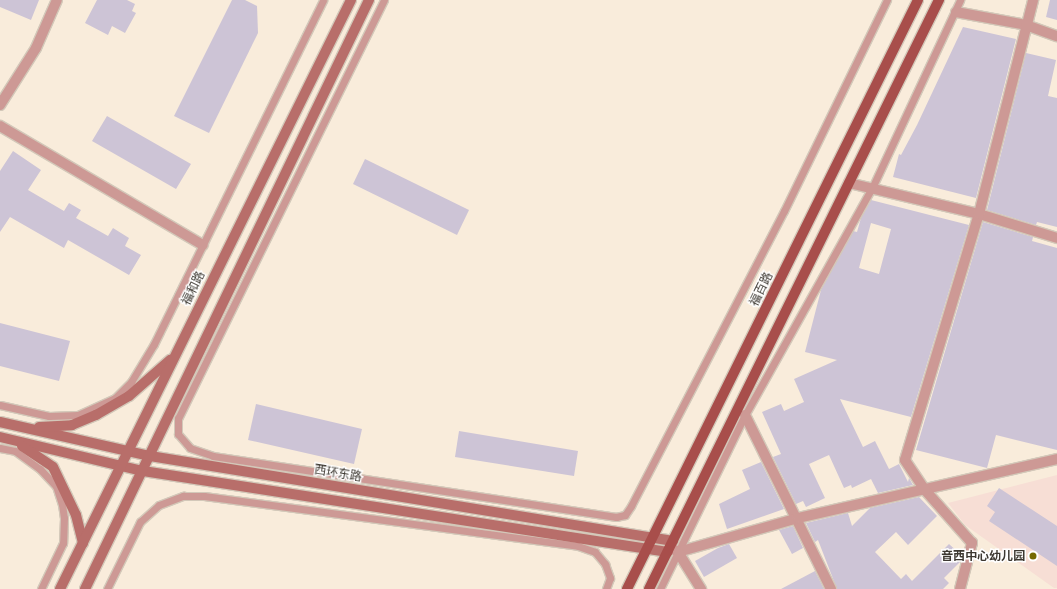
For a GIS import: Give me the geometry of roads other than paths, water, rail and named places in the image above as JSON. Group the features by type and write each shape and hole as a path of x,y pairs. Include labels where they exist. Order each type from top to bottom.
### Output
{"main road":[{"name":"福百路","path":"627,589 918,0"},
{"path":"650,589 672,548 939,0"}],"street":[{"path":"0,105 36,48 57,0"},
{"name":"福和路","path":"60,589 122,467 173,358 351,0"},
{"path":"85,589 369,0"},
{"path":"960,589 972,543 925,490 905,460 979,214 1033,0"},
{"path":"956,12 1026,25 1057,36"},
{"path":"0,126 203,245"},
{"path":"849,183 979,214 1057,238"},
{"path":"23,428 72,425 96,415 129,396 173,358"},
{"path":"745,416 798,518 830,589"},
{"name":"西环东路","path":"0,422 150,456 652,537 672,548"},
{"path":"0,438 143,471 647,548 672,548 1057,459"},
{"path":"0,438 29,449 53,467 76,515 84,542"},
{"path":"672,548 701,589"}],"lane":[{"path":"0,405 49,416 78,415 115,398 131,382 145,361 323,0"},
{"path":"384,0 178,418 178,434 190,448 213,456 616,517 625,514 635,499 784,211 887,0"},
{"path":"660,589 672,548 872,188 956,12 960,0"},
{"path":"0,448 15,451 40,469 56,486 62,504 64,518 63,543 41,589"},
{"path":"107,589 140,522 159,505 183,496 204,496 578,546 595,552 605,564 610,578 606,589"}],"place":[{"name":"音西中心幼儿园","path":"1033,556"}]}
